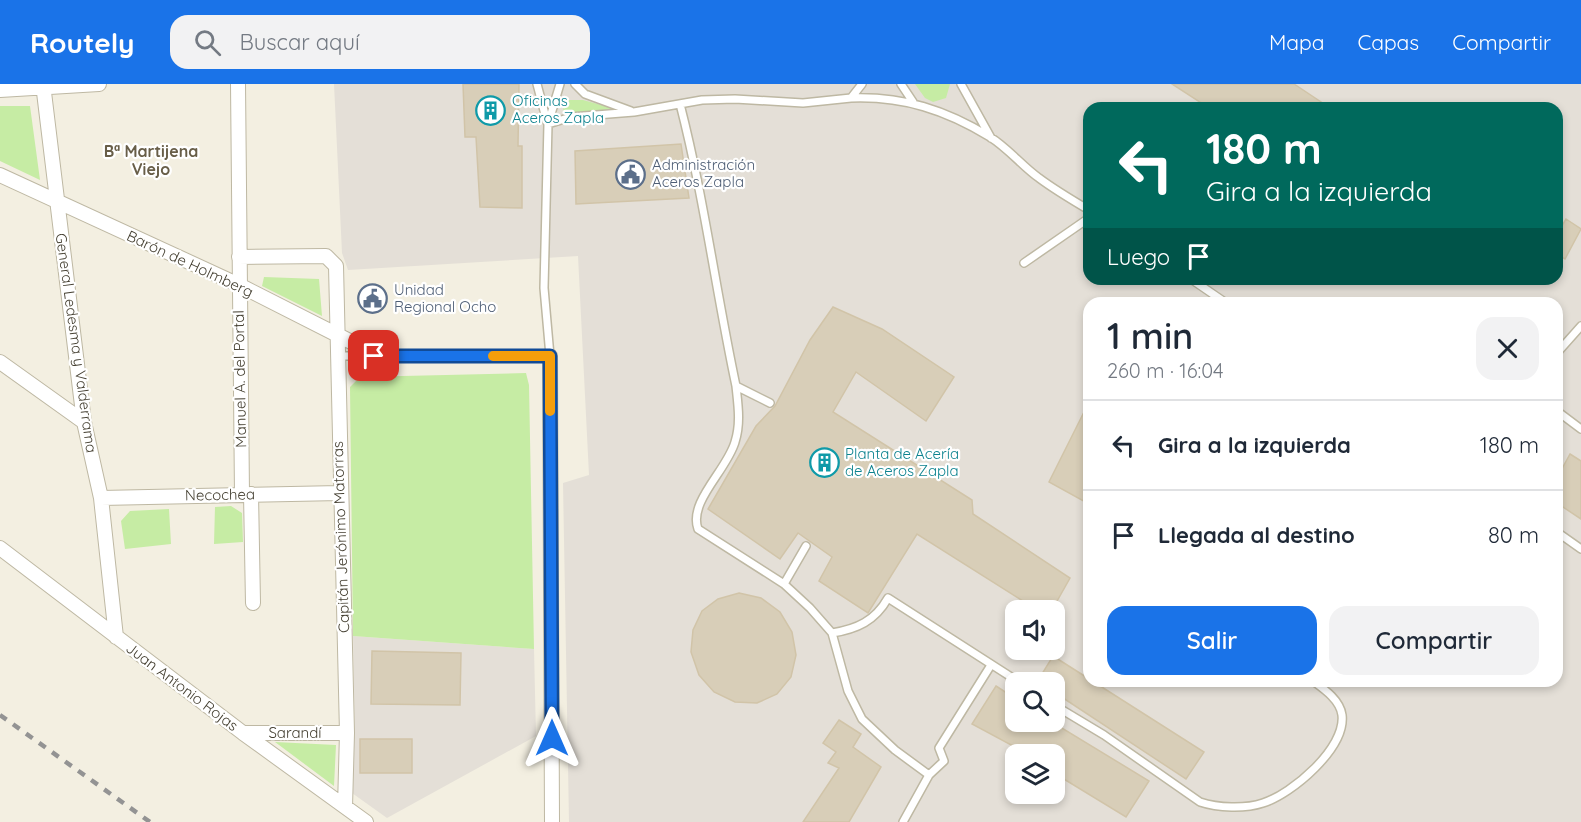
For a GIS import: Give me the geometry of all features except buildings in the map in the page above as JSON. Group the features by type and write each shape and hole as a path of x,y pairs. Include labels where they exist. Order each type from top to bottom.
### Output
{"street":[{"path":"0,90 99,84"},
{"name":"Manuel A. del Portal","path":"238,84 239,285 246,495 253,603"},
{"name":"General Ledesma y Valderrama","path":"43,87 84,422 101,498 116,638"},
{"name":"Barón de Holmberg","path":"0,175 56,203 239,285 338,333 379,356"},
{"name":"Capitán Jerónimo Matorras","path":"239,257 326,256 336,266 338,333 336,357 347,733 345,807"},
{"path":"550,356 552,822"},
{"path":"0,362 84,422"},
{"name":"Necochea","path":"101,498 340,493"},
{"name":"Juan Antonio Rojas","path":"0,548 116,638 366,822"},
{"name":"Sarandí","path":"243,733 347,733"}],"lane":[{"path":"537,84 548,124"},
{"path":"336,357 550,356 544,288 548,124 560,84"},
{"path":"575,84 585,94 634,112"},
{"path":"852,98 862,84"},
{"path":"901,84 913,102"},
{"path":"961,84 991,138"},
{"path":"548,124 571,117 634,112 680,104 735,99 803,103 878,97 913,102 991,138 1038,178 1083,206"},
{"path":"680,104 699,181 717,291 736,386 739,422 735,444 720,473 699,504 694,518 698,529 784,584 810,608 832,633 848,691 862,719 896,750 929,775"},
{"path":"1024,262 1083,222"},
{"path":"1200,285 1217,297"},
{"path":"1563,346 1581,326"},
{"path":"736,386 770,403"},
{"path":"1563,416 1581,429"},
{"path":"1563,536 1581,549"},
{"path":"784,584 806,546"},
{"path":"832,633 862,626 880,612 888,598 1005,674"},
{"path":"903,822 929,775 944,761 939,748 991,665"},
{"path":"1065,712 1104,735 1200,802 1215,807 1262,804 1299,785 1340,733 1342,714 1330,693 1322,687"}],"shaded area":[{"path":"334,84 1581,84 1581,822 569,822 563,483 589,475 578,256 348,270 342,253"},
{"path":"353,636 534,649 536,736 387,818 352,793 352,737 355,736"}],"green space":[{"path":"915,84 950,84 946,98 933,102 925,98"},
{"path":"564,100 583,100 616,109 563,112"},
{"path":"0,106 30,106 40,180 0,161"},
{"path":"264,277 319,279 322,316 262,286"},
{"path":"526,373 529,385 534,649 353,636 350,387 360,377"},
{"path":"231,506 242,513 243,542 214,544 215,507"},
{"path":"169,509 171,544 125,549 121,521 130,511"},
{"path":"275,742 336,745 334,786"}],"railway":[{"path":"0,715 150,822"}],"slow traffic":[{"path":"493,356 550,356 550,411"}],"place":[{"name":"Oficinas Aceros Zapla","path":"491,110"},
{"name":"Administración Aceros Zapla","path":"631,174"},
{"name":"Unidad Regional Ocho","path":"373,299"},
{"name":"Planta de Acería de Aceros Zapla","path":"824,463"}],"district":[{"name":"Bª Martijena Viejo","path":"151,160"}],"route":[{"path":"374,356 550,356 552,738"}]}
